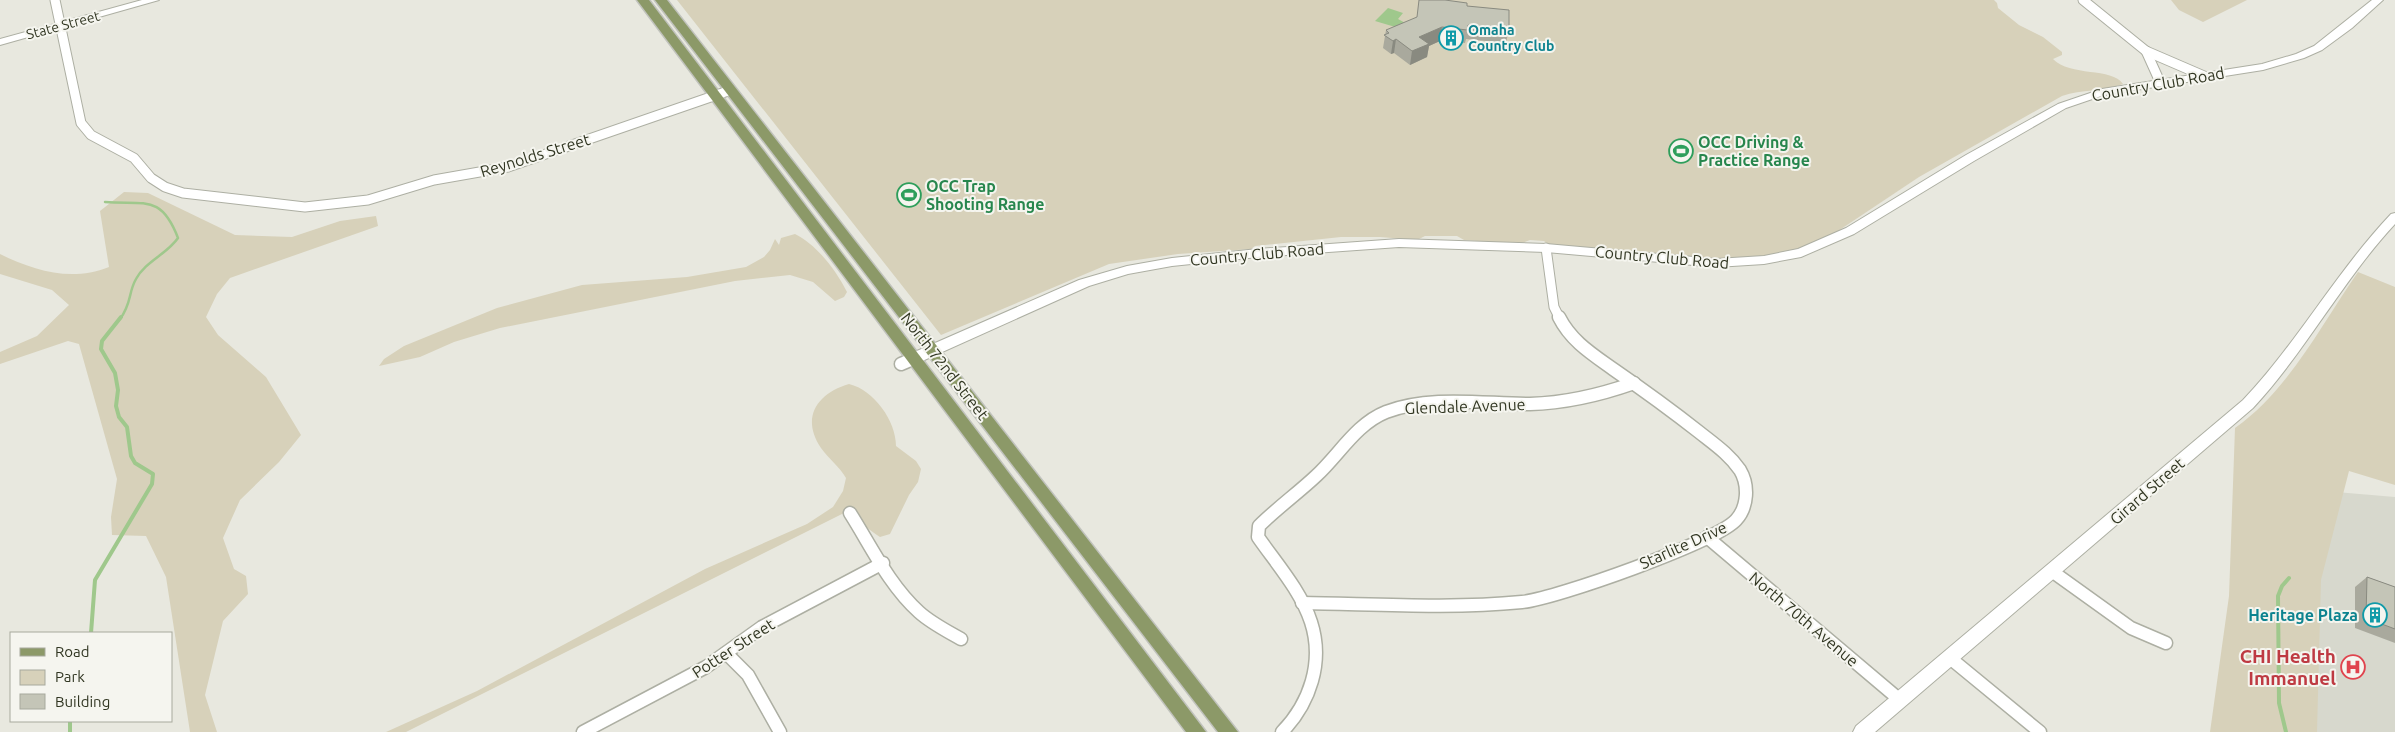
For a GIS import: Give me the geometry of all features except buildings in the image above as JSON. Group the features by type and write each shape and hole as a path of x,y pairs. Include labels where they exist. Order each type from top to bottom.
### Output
{"main road":[{"name":"North 72nd Street","path":"643,0 715,95 908,361 1197,732"},
{"name":"North 72nd Street","path":"661,0 1229,732"}],"street":[{"name":"Reynolds Street","path":"55,0 78,114 84,128 91,135 126,153 151,178 165,187 183,192 305,207 350,203 434,180 508,167 731,90"},
{"name":"State Street","path":"0,42 154,0"},
{"path":"2083,0 2146,51 2204,76"},
{"name":"Country Club Road","path":"908,361 1077,285 1148,266 1258,253 1374,244 1442,243 1546,248 1716,263 1764,260 1806,252 1850,231 1977,154 2062,106 2102,92 2263,67 2300,56 2318,48 2348,26 2378,0"},
{"path":"2146,51 2160,82"},
{"name":"Girard Street","path":"1862,732 2053,572 2267,386 2298,345 2348,270 2395,217"},
{"name":"Starlite Drive","path":"1302,603 1463,606 1524,602 1544,598 1600,580 1707,537 1726,528 1737,519 1745,505 1746,487 1741,472 1719,446 1587,350 1562,324 1553,301 1546,248"},
{"name":"Glendale Avenue","path":"1302,603 1258,537 1259,526 1316,476 1374,418 1386,412 1426,405 1570,402 1634,384"},
{"path":"850,513 898,587 919,612 961,640"},
{"name":"North 70th Avenue","path":"1707,537 1900,700"},
{"name":"Potter Street","path":"583,732 700,670 762,627 883,563"},
{"path":"2053,572 2131,628 2166,643"},
{"path":"1282,732 1305,703 1312,686 1316,667 1311,621 1302,603"},
{"path":"726,653 748,675 780,732"},
{"path":"1950,658 2035,728"}],"shaded area":[{"path":"1388,8 1403,13 1398,19 1407,24 1402,29 1375,21"},
{"name":"CHI Health Immanuel","path":"2336,492 2395,497 2395,732 2311,732 2313,602"}],"green space":[{"name":"Omaha Country Club","path":"677,0 1994,0 1998,8 2019,25 2043,37 2062,52 2062,55 2053,59 2060,65 2110,75 2123,84 2062,96 1919,177 1829,237 1807,247 1774,255 1715,260 1549,245 1544,241 1530,240 1519,244 1464,240 1457,236 1425,236 1417,240 1380,237 1341,237 1255,246 1251,249 1178,254 1109,264 941,335"},
{"path":"2171,0 2247,0 2203,22 2179,10"},
{"path":"124,192 148,193 235,235 292,237 340,221 376,216 378,226 230,278 217,294 206,317 218,335 266,377 301,435 279,462 240,500 223,538 234,569 246,576 248,594 223,621 205,695 217,732 190,732 166,577 146,536 112,535 111,517 117,479 79,344 68,341 0,364 0,352 37,336 69,305 52,290 0,274 0,254 40,270 67,274 81,274 109,267 100,211"},
{"path":"795,234 818,251 832,267 847,292 844,297 835,301 813,282 790,275 735,281 500,328 454,342 420,357 379,366 384,359 404,346 497,308 582,285 687,277 746,267 764,257 775,239 779,245 781,238"},
{"path":"2358,272 2395,287 2395,485 2349,471 2321,580 2317,732 2210,732 2229,596 2235,428 2254,413 2288,376"},
{"path":"849,384 867,393 882,408 892,427 896,446 916,461 921,469 918,482 909,495 890,534 880,537 864,525 854,508 406,732 386,732 477,691 705,569 807,524 833,507 843,491 846,478 821,448 815,437 812,416 821,400 829,393"}],"waterway":[{"path":"105,202 141,203 158,208 172,224 178,238 140,273 120,319"},
{"path":"91,632 95,580 152,484 153,474 135,463 131,456 127,427 119,417 116,406 118,390 115,373 101,349 102,341 121,317"},
{"path":"2286,732 2279,703 2278,596 2282,586 2289,578"},
{"path":"70,722 70,732"}],"place":[{"name":"Omaha Country Club","path":"1451,38"},
{"name":"OCC Driving & Practice Range","path":"1681,151"},
{"name":"OCC Trap Shooting Range","path":"909,195"},
{"name":"Heritage Plaza","path":"2375,615"},
{"name":"CHI Health Immanuel","path":"2353,667"}]}
